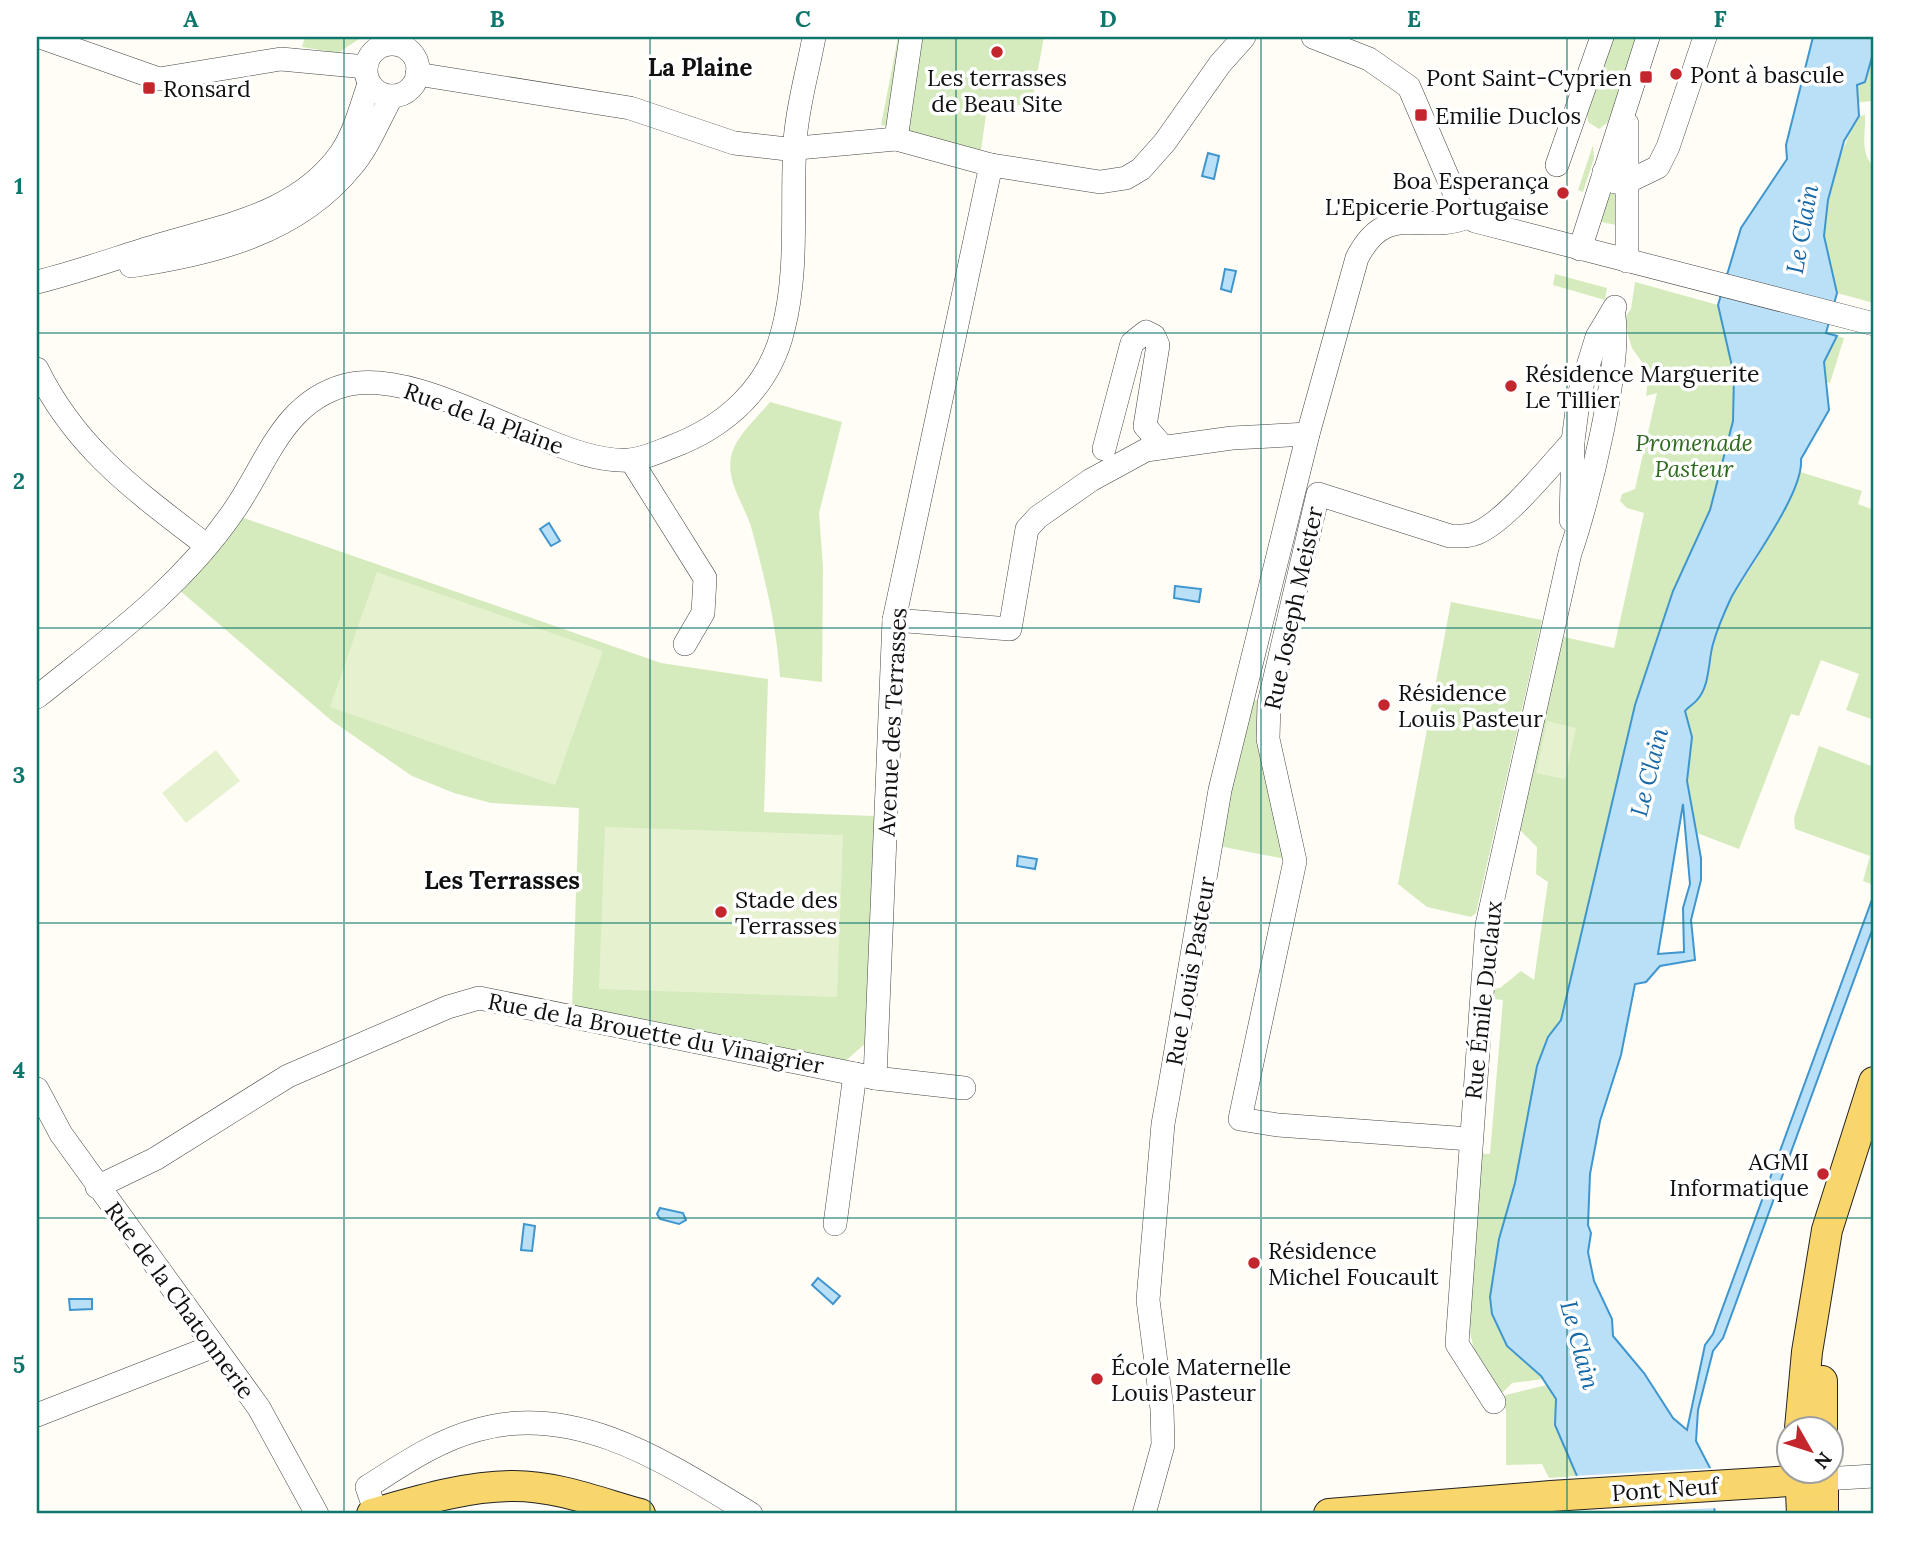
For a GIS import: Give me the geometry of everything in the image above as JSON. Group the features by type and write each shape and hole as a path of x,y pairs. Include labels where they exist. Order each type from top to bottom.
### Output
{"main road":[{"path":"1801,1414 1807,1352 1833,1202 1874,1082"},
{"path":"1819,1280 1822,1414"},
{"name":"Pont Neuf","path":"1329,1514 1520,1505 1774,1480"},
{"path":"1802,1514 1810,1484"},
{"path":"1815,1484 1823,1514"},
{"path":"372,1505 515,1486 561,1492 640,1514"}],"street":[{"path":"40,37 159,79 281,59 367,75 380,94 392,96 409,90 414,55"},
{"name":"Rue de la Plaine","path":"37,697 130,626 168,590 232,513 294,412 346,385 369,383 399,386 568,449 611,459 631,460 695,438 720,423 741,405 760,382 775,355 788,309 795,147 814,37"},
{"path":"896,139 911,37"},
{"path":"44,280 238,224 279,206 309,186 340,153 352,132 372,53 388,41 400,45 414,55 653,114 724,140 795,147 896,139 991,165 1100,182 1126,178 1156,153 1244,37"},
{"path":"1313,37 1369,59 1409,87 1460,206 1468,217 1482,224 1874,324"},
{"path":"1557,165 1602,37"},
{"path":"1580,249 1648,37"},
{"path":"1604,172 1615,182 1627,182 1658,167 1668,147 1705,37"},
{"path":"44,280 148,264 218,248 284,224 322,198 353,165 392,96"},
{"path":"1626,102 1627,261"},
{"name":"Avenue des Terrasses","path":"835,1224 844,1138 865,1076 894,620 991,165"},
{"name":"Rue Louis Pasteur","path":"1143,1514 1163,1445 1162,1409 1148,1300 1163,1124 1220,790 1308,434 1357,258 1364,244 1384,225 1395,222 1455,223 1468,217"},
{"name":"Rue Émile Duclaux","path":"1494,1402 1457,1344 1469,1139 1487,925 1612,374 1614,308 1597,337 1584,379 1573,441 1570,553"},
{"path":"1104,449 1132,342 1146,332 1154,336 1158,345 1145,426 1154,448"},
{"path":"37,369 52,399 82,441 114,473 206,545"},
{"path":"894,620 1010,629 1027,529 1038,517 1091,480 1154,448 1232,438 1308,434"},
{"name":"Rue Joseph Meister","path":"1469,1139 1278,1125 1240,1119 1295,861 1268,739 1269,703 1318,494 1450,536 1465,537 1477,534 1497,521 1573,441"},
{"path":"631,460 705,578 703,613 684,644"},
{"name":"Rue de la Brouette du Vinaigrier","path":"97,1187 155,1159 288,1076 448,1007 479,998 865,1076 964,1088"},
{"name":"Rue de la Chatonnerie","path":"37,1089 61,1134 97,1187 276,1435 317,1514"},
{"path":"37,1415 214,1346"},
{"path":"372,1505 433,1446 474,1430 547,1424 586,1431 649,1453 751,1514"},
{"path":"1844,1476 1874,1476"}],"green space":[{"path":"305,37 362,37 338,53 302,47"},
{"path":"898,37 1044,37 1031,107 988,101 981,150 881,125"},
{"path":"1612,37 1637,37 1608,122 1599,129 1588,122 1587,115"},
{"path":"1874,50 1874,106 1870,101 1856,103 1857,85 1865,82"},
{"path":"1865,115 1866,155 1874,167 1874,303 1837,293 1824,241 1828,203 1835,173 1852,129 1859,116"},
{"path":"1593,145 1594,158 1583,192 1578,190"},
{"path":"1610,186 1621,188 1616,225 1597,221"},
{"path":"1555,274 1607,288 1605,300 1553,285"},
{"name":"Promenade Pasteur","path":"1635,282 1718,305 1734,375 1733,421 1710,510 1673,591 1635,705 1561,1020 1548,1037 1537,1066 1515,1183 1497,1250 1490,1297 1543,1379 1512,1383 1497,1398 1475,1354 1469,1328 1469,1153 1490,1154 1503,1000 1482,998 1483,990 1500,988 1521,971 1534,980 1548,882 1536,874 1537,847 1519,829 1559,650 1564,637 1614,648 1644,513 1627,508 1620,501 1622,494 1635,489 1657,393 1646,396 1649,372 1632,348 1622,315 1626,316 1631,309"},
{"path":"1837,336 1844,338 1830,383 1826,382 1824,362"},
{"path":"770,402 842,422 819,513 823,567 822,682 780,677 773,621 761,567 749,520 736,492 731,473 730,463 735,446"},
{"path":"1800,472 1862,491 1858,504 1874,510 1874,720 1846,710 1859,674 1821,660 1799,716 1791,714 1739,849 1697,833 1687,781 1692,737 1684,711 1698,700 1708,676 1714,643 1730,600 1758,557"},
{"path":"241,517 661,663 768,679 764,812 875,816 867,1042 843,1063 572,1008 579,808 491,803 454,793 412,776 332,721 178,589"},
{"path":"377,572 603,651 555,785 330,707"},
{"path":"1451,602 1542,620 1476,913 1471,917 1427,907 1398,884"},
{"path":"1253,700 1269,703 1295,861 1219,846 1228,793"},
{"path":"1547,721 1576,728 1565,779 1536,773"},
{"path":"1819,746 1874,767 1874,885 1863,881 1870,856 1795,829 1794,818"},
{"path":"216,750 240,781 186,823 162,793"},
{"name":"Stade des Terrasses","path":"605,827 843,835 837,997 599,989"},
{"path":"1547,1385 1556,1400 1555,1425 1577,1476 1549,1478 1542,1464 1506,1465 1506,1410 1500,1401 1506,1395"}],"water":[{"name":"Le Clain","path":"1813,37 1874,37 1874,50 1865,82 1857,85 1859,116 1844,141 1828,200 1824,236 1837,293 1826,333 1837,336 1824,362 1829,410 1801,459 1800,473 1785,509 1729,603 1713,644 1701,694 1685,711 1692,737 1687,781 1701,858 1701,880 1691,920 1695,960 1660,966 1646,982 1635,984 1621,1055 1600,1121 1590,1174 1588,1225 1591,1233 1588,1252 1594,1281 1612,1319 1613,1336 1644,1373 1673,1418 1687,1430 1705,1345 1713,1334 1874,894 1874,925 1723,1338 1713,1351 1698,1410 1696,1441 1710,1468 1715,1514 1576,1514 1577,1476 1555,1425 1556,1399 1541,1376 1507,1346 1492,1314 1490,1297 1499,1239 1515,1183 1537,1066 1548,1037 1561,1020 1635,705 1673,591 1710,510 1733,421 1734,375 1718,305 1741,228 1787,159 1786,145","holes":["1683,804 1690,884 1683,908 1684,952 1658,954"]},
{"path":"1208,153 1219,156 1214,179 1202,176"},
{"path":"1225,269 1236,271 1231,292 1221,289"},
{"path":"549,523 560,541 551,546 540,529"},
{"path":"1175,586 1201,589 1199,602 1174,598"},
{"path":"1018,856 1037,859 1035,869 1017,866"},
{"path":"660,1208 683,1213 686,1220 679,1224 660,1219 657,1214"},
{"path":"524,1224 535,1226 532,1251 521,1250"},
{"path":"818,1278 840,1296 833,1304 812,1285"},
{"path":"69,1299 92,1299 92,1309 70,1310"}],"pier":[{"path":"1714,1468 1720,1508 1573,1514 1573,1476"}],"place":[{"name":"Les terrasses de Beau Site","path":"997,52"},
{"name":"Pont à bascule","path":"1676,74"},
{"name":"Pont Saint-Cyprien","path":"1646,77"},
{"name":"Ronsard","path":"149,88"},
{"name":"Emilie Duclos","path":"1421,115"},
{"name":"Boa Esperança L'Epicerie Portugaise","path":"1563,193"},
{"name":"Résidence Marguerite Le Tillier","path":"1511,386"},
{"name":"Résidence Louis Pasteur","path":"1384,705"},
{"name":"Stade des Terrasses","path":"721,912"},
{"name":"AGMI Informatique","path":"1823,1174"},
{"name":"Résidence Michel Foucault","path":"1254,1263"},
{"name":"École Maternelle Louis Pasteur","path":"1097,1379"}],"district":[{"name":"La Plaine","path":"700,67"},
{"name":"Les Terrasses","path":"502,880"}]}
